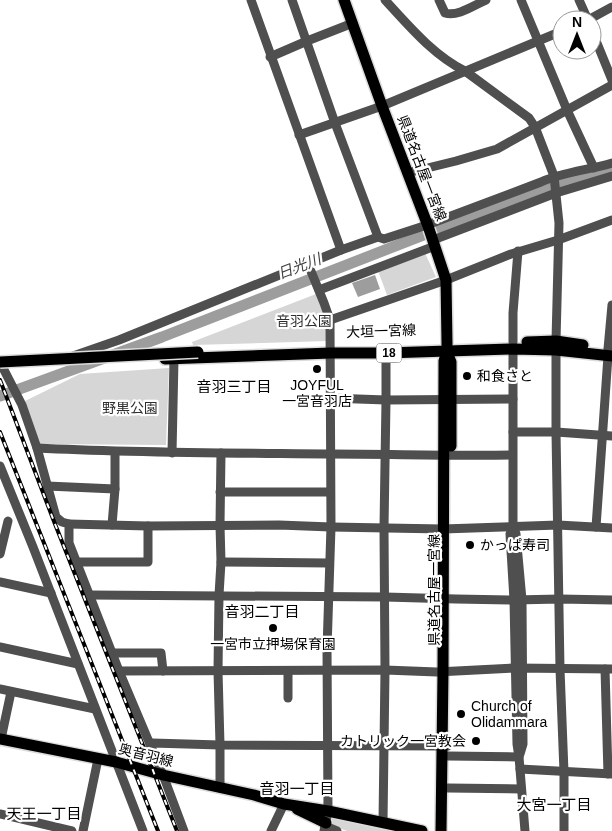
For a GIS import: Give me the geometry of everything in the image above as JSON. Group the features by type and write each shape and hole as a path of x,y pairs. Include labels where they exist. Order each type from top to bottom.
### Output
{"main road":[{"name":"県道名古屋一宮線","path":"344,0 446,280 447,347 451,362 447,455 447,831"},
{"name":"大垣一宮線","path":"0,364 169,359 438,344 447,347"},
{"name":"大垣一宮線","path":"0,364 198,352 330,350 386,353 447,347 513,345 556,346 610,353"},
{"name":"奥音羽線","path":"0,739 116,762 284,804 328,811 422,831"},
{"name":"県道名古屋一宮線","path":"441,831 446,750"},
{"name":"奥音羽線","path":"284,804 325,827"}],"street":[{"path":"250,0 341,250"},
{"path":"292,0 335,123 378,237"},
{"path":"385,0 426,43 528,118 535,127 554,177 559,223 556,432 564,831"},
{"path":"439,0 445,13 451,15 486,0"},
{"path":"521,0 594,168"},
{"path":"270,56 353,23"},
{"path":"299,135 382,106 552,35"},
{"path":"602,56 612,80"},
{"path":"408,173 497,149 612,85"},
{"path":"612,163 554,177 427,226 384,239 378,237 341,250 119,340 61,361 0,364 22,405 37,448 56,517 62,522 69,524 148,526 279,525 384,528 558,525 612,528"},
{"path":"318,289 556,191 612,176"},
{"path":"330,320 446,280 518,251 558,240 612,220"},
{"path":"518,251 513,313 512,527 516,534 518,600 517,744 525,831"},
{"path":"308,264 330,320 331,527 327,671 329,746 328,811 325,827 337,831"},
{"path":"596,527 607,435 612,305"},
{"path":"383,822 386,353"},
{"path":"169,359 172,453"},
{"path":"330,398 386,400 513,399"},
{"path":"513,432 607,435"},
{"path":"37,448 172,453 512,455"},
{"path":"112,525 116,489 115,452"},
{"path":"220,788 218,671 221,453"},
{"path":"0,466 142,831"},
{"path":"48,486 116,489"},
{"path":"220,492 330,492"},
{"path":"0,554 4,520 20,515"},
{"path":"69,524 69,543 76,562 184,831"},
{"path":"76,562 148,562 148,526"},
{"path":"221,562 329,563"},
{"path":"0,582 51,594"},
{"path":"89,595 385,596 446,599 612,600"},
{"path":"0,647 78,664"},
{"path":"112,653 160,654 163,671"},
{"path":"119,671 385,670 446,672 518,669 608,669 610,774 520,769"},
{"path":"288,671 288,698"},
{"path":"0,689 95,708"},
{"path":"0,739 11,692"},
{"path":"150,745 152,743 383,746 519,757"},
{"path":"83,831 98,758"},
{"path":"448,788 522,789"},
{"path":"271,831 284,804"},
{"path":"0,814 72,831"}],"green space":[{"path":"424,251 436,277 387,295 377,268"},
{"name":"音羽公園","path":"316,294 327,321 328,341 193,345 192,342"},
{"name":"野黒公園","path":"169,368 166,445 40,444 25,401 80,374"},
{"path":"330,817 401,831 347,831 331,825"}],"shaded area":[{"path":"375,275 380,289 358,297 352,283"}],"waterway":[{"name":"日光川","path":"0,396 162,337 526,195 612,170"}],"railway":[{"path":"0,380 177,831"},
{"path":"0,432 158,831"}],"place":[{"name":"JOYFUL 一宮音羽店","path":"317,369"},
{"name":"和食さと","path":"467,376"},
{"name":"かっぱ寿司","path":"470,545"},
{"name":"一宮市立押場保育園","path":"273,628"},
{"name":"Church of Olidammara","path":"461,714"},
{"name":"カトリック一宮教会","path":"476,741"}],"district":[{"name":"音羽三丁目","path":"234,386"},
{"name":"音羽二丁目","path":"262,611"},
{"name":"音羽一丁目","path":"297,788"},
{"name":"大宮一丁目","path":"554,804"},
{"name":"天王一丁目","path":"44,813"}]}
